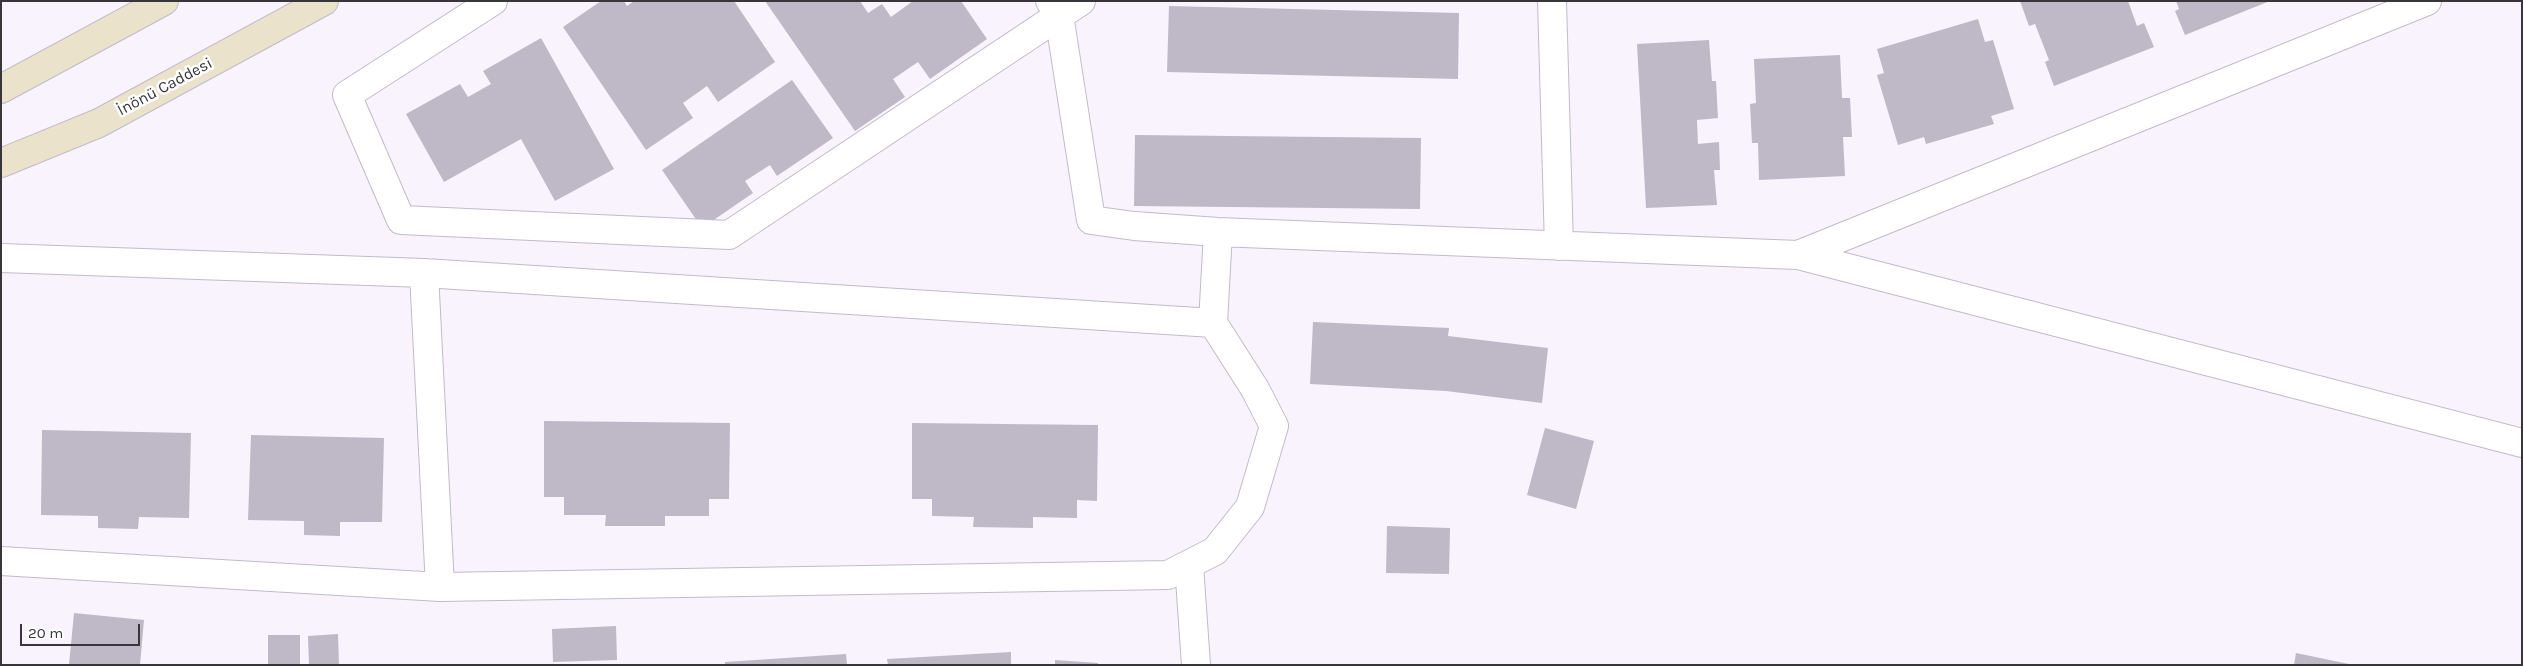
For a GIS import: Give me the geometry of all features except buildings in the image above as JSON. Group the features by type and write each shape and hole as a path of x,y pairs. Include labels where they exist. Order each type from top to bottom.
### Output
{"main road":[{"path":"1,88 164,1"},
{"name":"İnönü Caddesi","path":"1,163 99,122 324,1"}],"street":[{"path":"493,1 346,95 401,220 728,235 1063,6 1091,220 1134,226 1218,232 1798,254 2522,443"},
{"path":"1552,1 1559,246"},
{"path":"1798,254 2427,1"},
{"path":"1,561 440,587 1168,575 1216,551 1250,508 1274,426 1255,389 1213,323 1218,232"},
{"path":"1,258 424,272 1213,323"},
{"path":"424,272 440,587"},
{"path":"1189,565 1196,665"}]}
